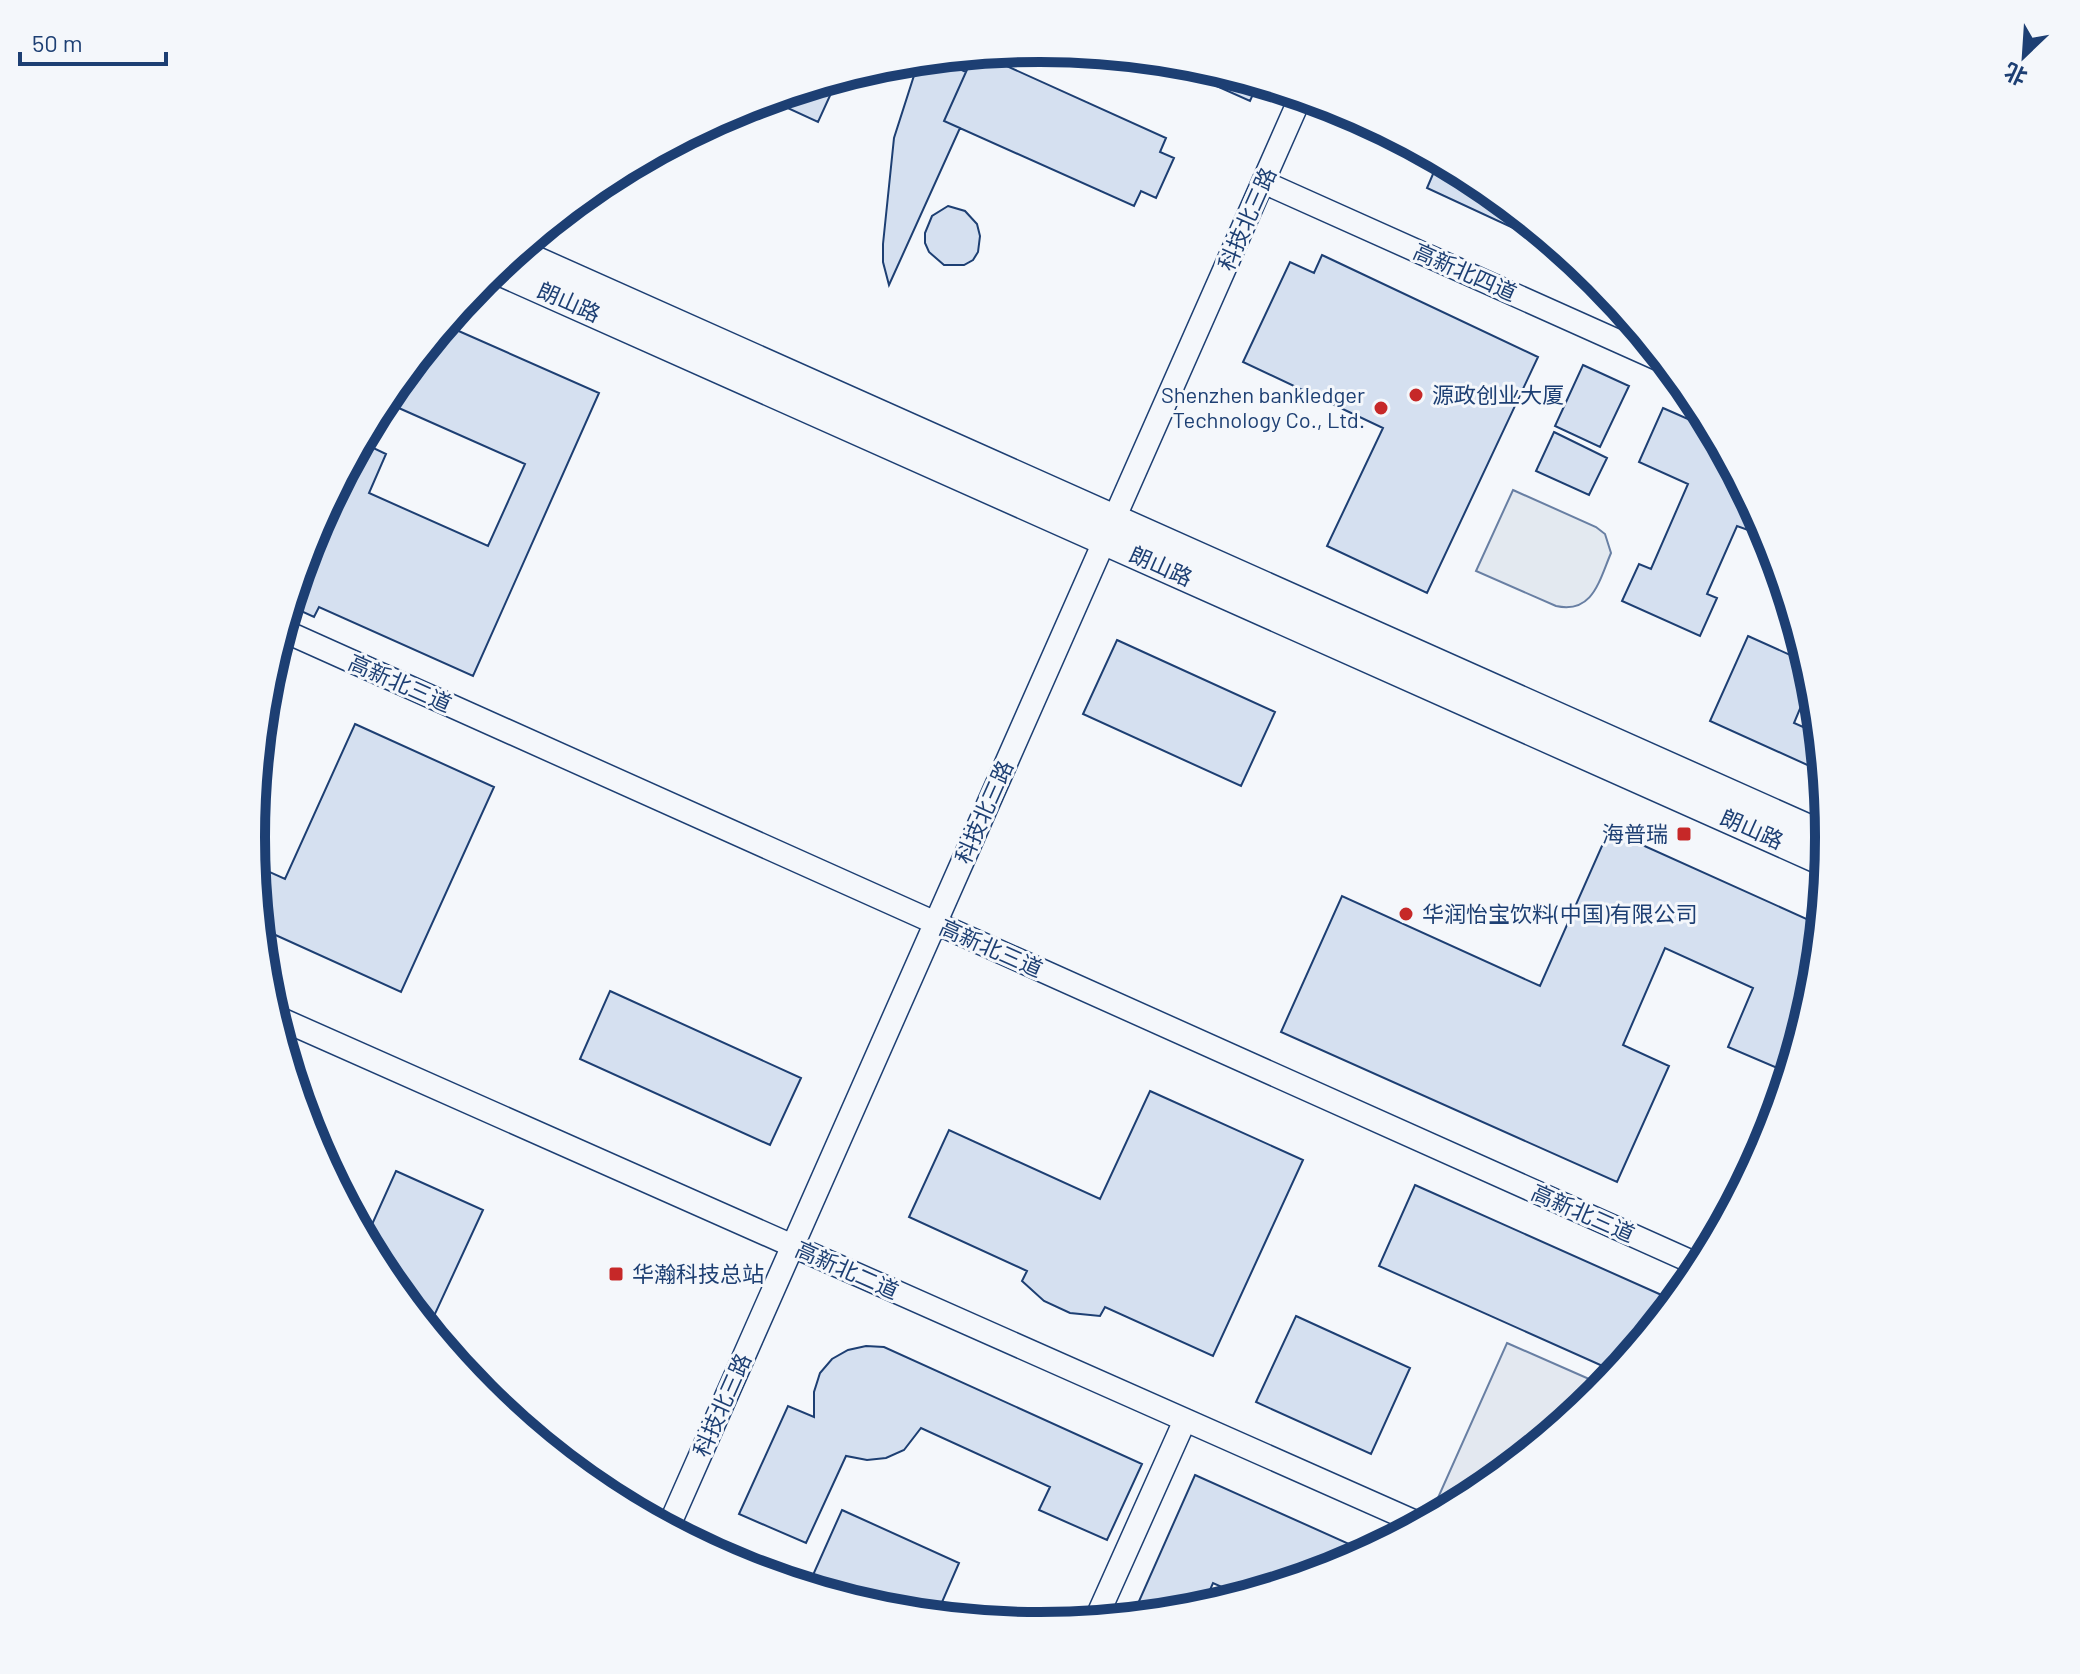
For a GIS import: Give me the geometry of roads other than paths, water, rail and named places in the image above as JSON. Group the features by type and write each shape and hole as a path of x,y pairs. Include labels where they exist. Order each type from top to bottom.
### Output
{"main road":[{"name":"朗山路","path":"526,257 1814,857"},
{"name":"朗山路","path":"508,274 1815,832"}],"street":[{"name":"科技北三路","path":"672,1519 1297,106"},
{"name":"高新北四道","path":"1263,182 1645,353"},
{"name":"高新北三道","path":"292,634 1689,1260"},
{"name":"高新北二道","path":"287,1022 1408,1519"},
{"path":"1100,1609 1185,1420"}],"place":[{"name":"源政创业大厦","path":"1416,395"},
{"name":"Shenzhen bankledger Technology Co., Ltd.","path":"1381,408"},
{"name":"海普瑞","path":"1684,834"},
{"name":"华润怡宝饮料(中国)有限公司","path":"1406,914"},
{"name":"华瀚科技总站","path":"616,1274"}]}
